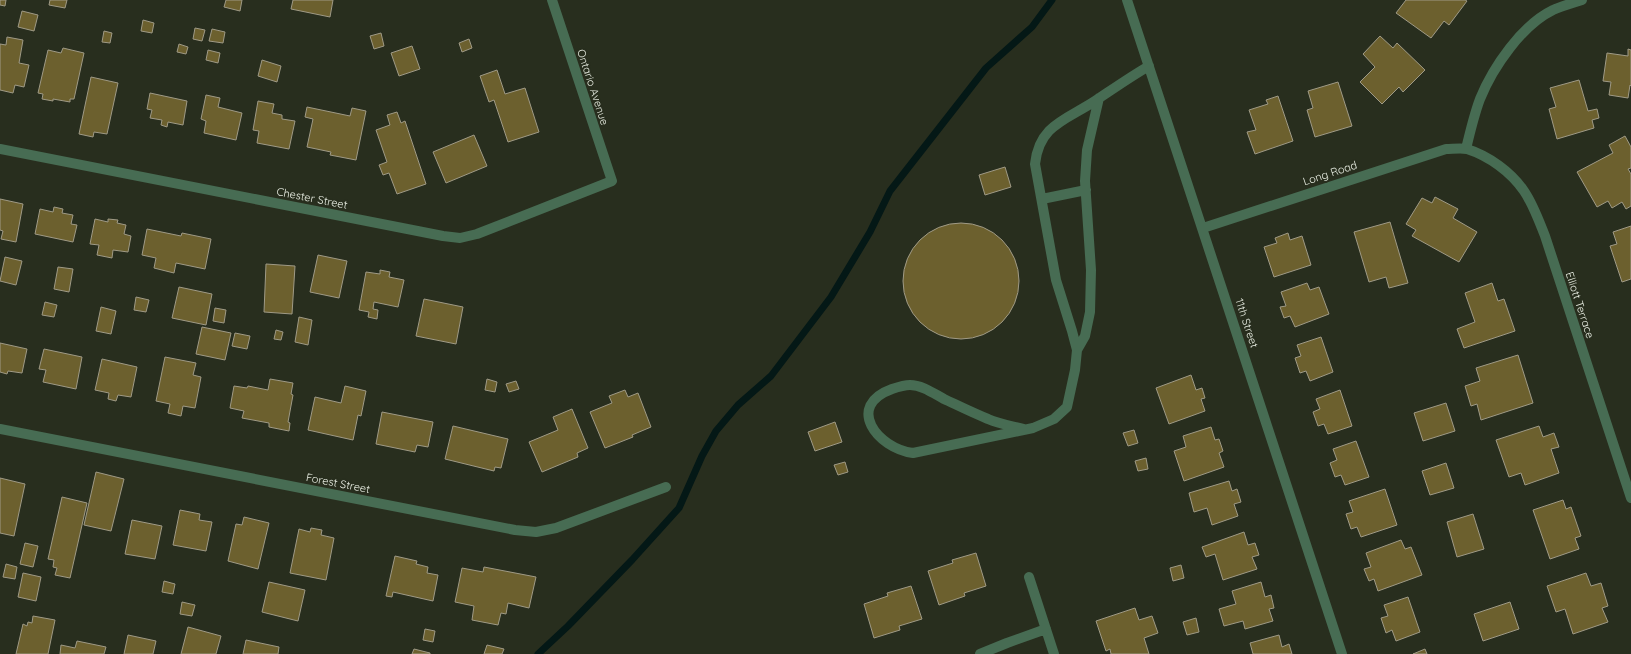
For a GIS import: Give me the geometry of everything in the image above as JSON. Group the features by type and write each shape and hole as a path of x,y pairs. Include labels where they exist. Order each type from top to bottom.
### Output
{"street":[{"name":"Ontario Avenue","path":"552,0 612,181"},
{"name":"11th Street","path":"1128,0 1342,654"},
{"path":"1466,149 1471,126 1480,98 1494,73 1511,48 1528,28 1553,11 1582,0"},
{"path":"1024,429 991,420 915,385 897,387 880,395 872,402 869,411 871,427 878,436 887,444 898,450 913,454 1024,429 1044,424 1054,419 1067,407 1075,370 1077,350 1056,280 1035,164 1036,153 1040,143 1055,125 1149,66"},
{"path":"1077,350 1085,336 1090,312 1092,270 1086,190 1087,150 1099,98"},
{"name":"Chester Street","path":"0,149 443,236 460,238 477,234 612,181"},
{"name":"Long Road","path":"1203,228 1446,149 1466,149"},
{"name":"Elliott Terrace","path":"1466,149 1489,158 1508,174 1524,191 1536,212 1631,498"},
{"path":"1042,199 1086,190"},
{"name":"Forest Street","path":"0,429 522,531 536,532 556,528 666,486"},
{"path":"1029,576 1054,654"},
{"path":"980,654 1046,629"}],"building":[{"path":"0,0 6,0 5,6 0,5"},
{"path":"50,0 67,0 65,8 49,5"},
{"path":"226,0 242,0 240,11 224,7"},
{"path":"293,0 333,0 330,17 291,9"},
{"path":"1406,0 1467,1 1449,25 1444,21 1431,38 1396,13"},
{"path":"22,11 38,15 34,31 18,27"},
{"path":"143,20 154,23 152,33 141,31"},
{"path":"195,28 205,30 202,41 193,39"},
{"path":"212,29 225,32 223,43 209,41"},
{"path":"104,31 112,33 110,43 102,42"},
{"path":"381,33 384,46 374,49 370,36"},
{"path":"1380,36 1393,48 1397,43 1425,70 1403,92 1399,87 1382,104 1360,82 1375,67 1363,54"},
{"path":"7,37 23,40 19,63 29,65 24,87 15,85 13,93 0,90 0,44 6,45"},
{"path":"469,39 472,48 462,52 459,43"},
{"path":"179,44 188,47 186,54 177,52"},
{"path":"412,46 420,69 399,76 391,53"},
{"path":"63,48 84,53 74,99 70,99 70,102 42,99 43,94 38,93 48,50 61,53"},
{"path":"1628,49 1631,50 1631,86 1630,85 1628,98 1609,95 1611,82 1603,81 1607,53 1628,56"},
{"path":"208,50 220,53 218,63 206,60"},
{"path":"262,60 281,66 277,82 258,76"},
{"path":"497,70 505,94 525,88 539,132 508,142 494,100 489,102 480,76"},
{"path":"91,77 118,83 107,134 94,132 93,137 79,134"},
{"path":"1579,80 1588,111 1597,109 1599,118 1592,120 1594,128 1557,139 1549,109 1556,107 1550,88"},
{"path":"1338,82 1352,126 1315,137 1307,110 1313,108 1308,91"},
{"path":"150,93 187,101 183,125 168,122 167,127 161,125 162,120 150,118 152,110 147,109"},
{"path":"206,95 220,98 218,107 242,113 236,140 204,133 206,121 201,119"},
{"path":"1278,96 1293,141 1255,154 1247,132 1256,130 1249,110 1268,104 1266,100"},
{"path":"258,101 274,104 272,113 282,115 282,119 295,121 289,149 257,143 259,131 253,130"},
{"path":"307,107 350,116 352,108 366,111 356,160 330,155 331,152 307,147 313,119 305,117"},
{"path":"397,112 401,123 405,121 426,184 397,194 389,173 383,175 379,165 387,162 376,130 390,125 387,115"},
{"path":"474,135 487,166 446,183 433,152"},
{"path":"1625,136 1631,147 1631,168 1628,169 1631,174 1631,206 1626,209 1622,202 1612,208 1608,201 1597,207 1577,172 1613,153 1609,145"},
{"path":"1005,167 1011,187 985,195 979,175"},
{"path":"1435,197 1458,209 1453,218 1477,232 1459,262 1412,236 1416,230 1406,224 1422,198 1432,203"},
{"path":"0,199 23,204 16,242 1,239 3,231 0,230"},
{"path":"54,207 63,209 62,213 73,215 71,224 77,225 73,242 35,234 40,209 53,212"},
{"path":"95,219 108,222 108,219 118,220 117,223 126,225 124,234 131,236 128,252 113,250 112,258 97,255 99,245 90,244"},
{"path":"1390,222 1408,283 1389,288 1386,277 1369,282 1354,232"},
{"path":"961,223 972,224 983,228 1002,240 1014,259 1018,270 1018,292 1014,303 1002,322 983,334 972,338 961,339 950,338 939,334 920,322 908,303 904,292 903,281 904,270 908,259 920,240 939,228 950,224"},
{"path":"1631,226 1631,279 1622,282 1610,246 1617,244 1613,232"},
{"path":"147,229 181,236 182,233 211,239 205,269 176,263 174,273 154,268 156,258 142,255"},
{"path":"1288,233 1290,240 1302,236 1311,265 1274,277 1264,247 1277,243 1275,238"},
{"path":"318,255 347,261 339,298 310,292"},
{"path":"5,257 22,261 16,285 0,281"},
{"path":"266,264 295,266 292,314 264,312"},
{"path":"58,267 73,269 69,292 54,289"},
{"path":"380,270 390,272 389,277 404,280 398,307 374,302 373,309 378,310 377,319 368,317 369,312 359,310 366,272 380,274"},
{"path":"1307,283 1310,290 1319,287 1329,314 1295,327 1290,316 1284,318 1280,307 1286,306 1281,292"},
{"path":"1492,283 1498,301 1504,299 1515,331 1464,348 1457,329 1475,322 1465,293"},
{"path":"179,287 212,294 206,325 172,318"},
{"path":"136,297 149,300 146,312 134,310"},
{"path":"424,299 463,307 456,344 416,336"},
{"path":"45,302 57,305 54,317 42,315"},
{"path":"101,307 116,311 111,334 96,331"},
{"path":"215,308 226,310 224,323 213,321"},
{"path":"299,317 312,320 308,345 295,342"},
{"path":"202,327 231,333 225,360 196,354"},
{"path":"276,330 283,332 281,340 274,339"},
{"path":"235,333 250,336 247,349 232,346"},
{"path":"1321,337 1333,372 1310,381 1306,371 1300,373 1295,358 1301,356 1297,345"},
{"path":"0,343 27,349 22,373 8,371 7,374 0,372"},
{"path":"44,349 82,357 76,389 43,382 46,370 39,369"},
{"path":"1518,355 1533,403 1481,420 1477,404 1471,406 1465,386 1480,381 1476,368"},
{"path":"165,357 196,363 193,375 201,377 195,408 183,406 181,416 168,413 170,404 156,401"},
{"path":"102,359 137,367 131,397 118,395 116,401 108,399 109,393 95,390"},
{"path":"1191,375 1196,390 1202,388 1205,398 1201,399 1205,411 1169,424 1156,388"},
{"path":"270,379 293,383 291,394 293,395 288,422 290,423 289,431 269,427 269,423 242,418 244,411 230,408 234,386 247,388 248,386 268,390"},
{"path":"487,379 497,382 495,392 485,390"},
{"path":"516,381 519,389 509,392 506,384"},
{"path":"345,386 366,391 361,416 358,415 353,440 308,430 315,397 341,403"},
{"path":"625,390 628,397 638,393 651,427 632,435 633,437 605,448 590,412 612,403 609,396"},
{"path":"1340,390 1352,426 1328,434 1324,424 1318,426 1313,412 1320,409 1316,399"},
{"path":"1446,403 1455,431 1423,441 1414,413"},
{"path":"572,409 588,448 577,453 578,457 542,472 529,442 558,430 553,417"},
{"path":"382,412 433,422 428,447 417,445 415,452 376,444"},
{"path":"835,422 842,442 815,451 808,432"},
{"path":"453,426 508,439 501,468 495,467 494,471 445,459"},
{"path":"1539,426 1543,437 1554,433 1559,447 1551,449 1559,473 1525,485 1521,473 1509,477 1496,440"},
{"path":"1211,427 1215,440 1219,439 1223,451 1219,453 1224,467 1184,481 1174,451 1186,447 1183,436"},
{"path":"1134,430 1138,443 1128,446 1123,433"},
{"path":"1356,441 1369,477 1345,485 1341,475 1335,477 1330,463 1337,460 1333,449"},
{"path":"1146,458 1148,469 1138,471 1135,461"},
{"path":"845,462 848,472 838,475 834,465"},
{"path":"1446,463 1454,488 1430,495 1422,471"},
{"path":"96,472 124,479 111,531 84,525"},
{"path":"0,478 25,484 14,536 0,533"},
{"path":"1229,481 1232,491 1237,489 1241,502 1234,504 1238,516 1212,525 1207,508 1194,512 1189,493"},
{"path":"1385,489 1397,525 1361,537 1357,527 1351,529 1346,514 1353,512 1349,501"},
{"path":"62,497 87,503 70,578 55,575 57,568 53,567 54,560 48,559"},
{"path":"1563,500 1566,509 1571,507 1581,536 1575,538 1579,549 1550,559 1533,510"},
{"path":"180,510 200,514 199,520 212,522 206,551 173,545"},
{"path":"1473,514 1484,549 1457,557 1447,522"},
{"path":"244,517 269,523 258,569 228,561 236,524 242,525"},
{"path":"132,520 162,526 155,559 125,554"},
{"path":"311,528 322,530 321,535 334,538 326,580 290,573 299,529 310,532"},
{"path":"1244,532 1248,545 1255,543 1259,555 1252,557 1257,569 1223,580 1215,554 1206,557 1202,547"},
{"path":"1401,540 1405,549 1411,547 1422,575 1378,591 1374,579 1369,581 1364,569 1371,567 1366,553"},
{"path":"25,543 38,546 33,567 20,564"},
{"path":"976,553 986,586 964,593 965,596 939,605 928,571 953,563 952,560"},
{"path":"395,556 417,561 416,564 428,567 427,573 438,575 433,601 393,592 392,597 386,596"},
{"path":"6,564 17,567 15,579 3,577"},
{"path":"1181,565 1184,578 1173,581 1170,568"},
{"path":"484,567 536,577 529,608 508,603 506,614 501,613 498,625 472,620 474,606 455,602 462,568 483,572"},
{"path":"23,573 41,577 36,601 18,597"},
{"path":"1586,573 1591,586 1601,583 1608,606 1602,608 1608,622 1573,634 1565,609 1556,612 1547,586"},
{"path":"164,581 175,584 173,594 162,592"},
{"path":"269,582 305,590 298,621 262,612"},
{"path":"1261,582 1265,597 1271,595 1274,608 1269,609 1273,621 1245,629 1243,621 1224,626 1219,609 1236,604 1232,591"},
{"path":"911,586 922,619 899,626 900,630 874,638 864,604 888,596 887,593"},
{"path":"1408,597 1420,632 1396,641 1392,630 1386,633 1381,618 1388,616 1384,605"},
{"path":"182,602 195,605 192,616 180,614"},
{"path":"1510,602 1519,629 1483,641 1474,614"},
{"path":"1135,608 1139,620 1152,616 1158,633 1144,638 1149,654 1111,654 1110,649 1106,651 1096,621"},
{"path":"33,616 55,620 48,654 16,654 23,624 27,626 28,622 32,623"},
{"path":"1196,618 1199,632 1187,635 1183,622"},
{"path":"188,627 221,636 216,654 181,654"},
{"path":"425,629 435,631 433,642 423,640"},
{"path":"128,635 156,641 153,654 124,654"},
{"path":"1279,635 1282,647 1289,644 1292,654 1253,654 1250,643"},
{"path":"246,640 279,647 278,654 243,654"},
{"path":"77,641 106,647 104,654 60,654 61,645 75,648"},
{"path":"487,645 504,649 502,654 484,654"},
{"path":"414,649 430,653 430,654 412,654"},
{"path":"1425,649 1427,654 1413,654"}],"waterway":[{"path":"538,654 568,626 632,560 679,508 702,456 716,431 738,405 771,376 831,297 870,232 890,191 986,68 1032,27 1052,0"}]}
